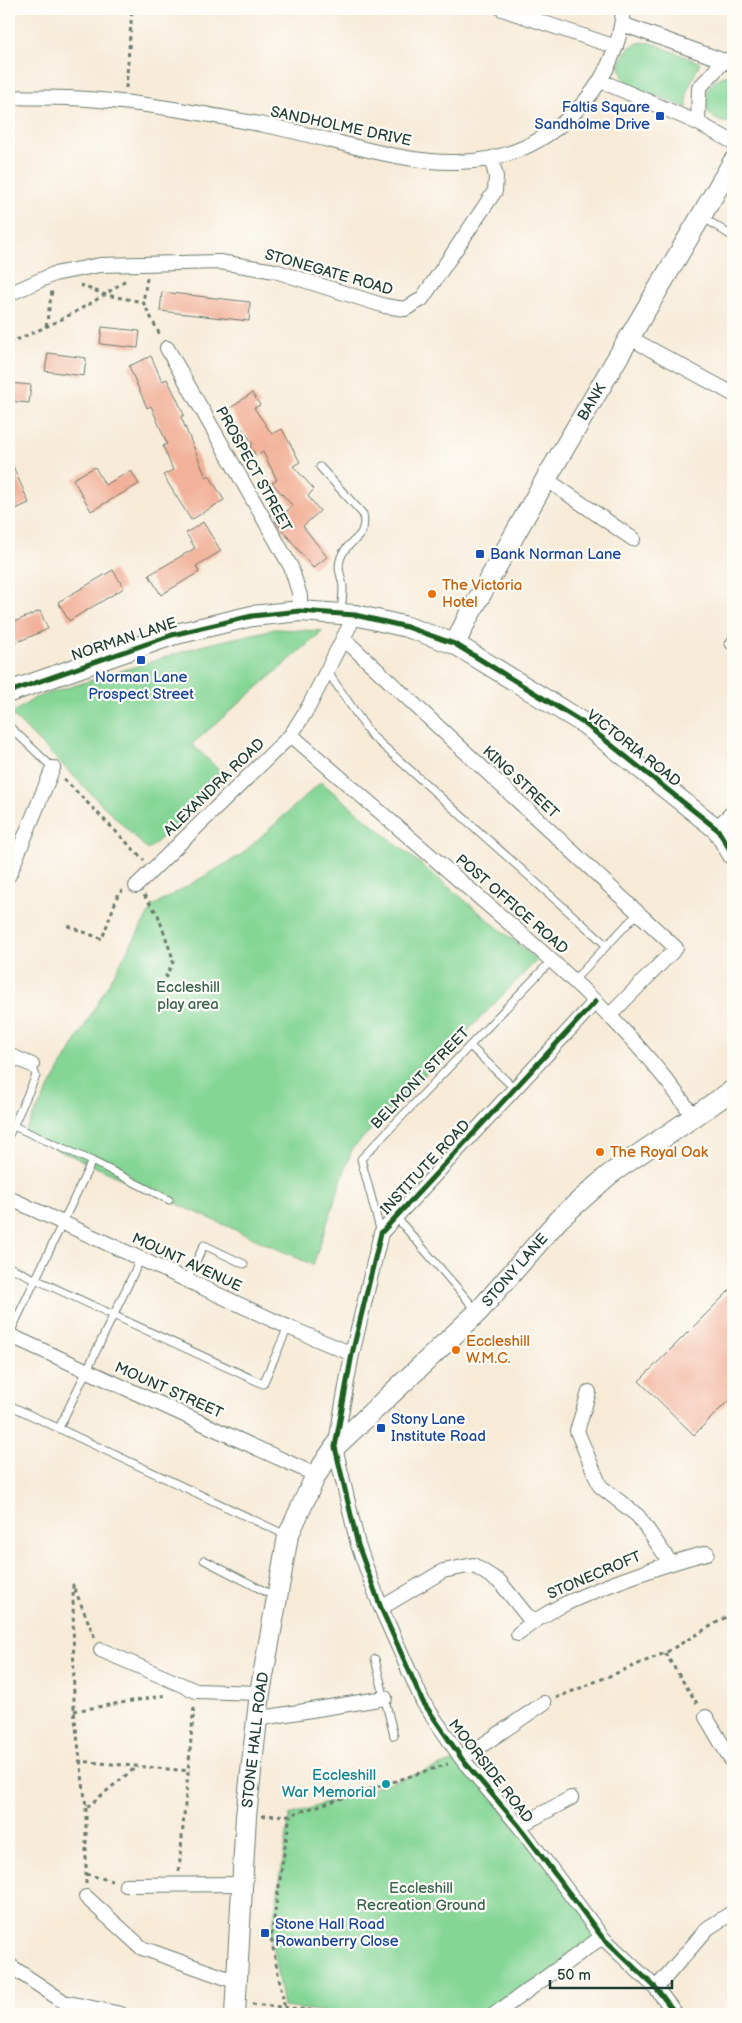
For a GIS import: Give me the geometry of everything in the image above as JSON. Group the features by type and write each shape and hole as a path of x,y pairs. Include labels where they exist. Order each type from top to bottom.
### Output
{"street":[{"path":"502,9 616,47"},
{"name":"SANDHOLME DRIVE","path":"9,97 86,99 125,103 265,126 394,156 450,164 492,160 535,143 568,120 586,102 601,80 616,47 622,24 623,9"},
{"path":"622,24 729,62 699,88 698,123"},
{"path":"601,80 698,123 733,142"},
{"name":"STONEGATE ROAD","path":"9,294 54,274 100,265 149,262 220,262 276,271 385,306 405,309 422,299 495,191 496,177 492,160"},
{"name":"BANK","path":"455,644 468,617 546,479 733,162"},
{"path":"630,338 733,394"},
{"name":"PROSPECT STREET","path":"167,348 291,567 300,596 300,610"},
{"path":"546,479 633,539"},
{"name":"NORMAN LANE","path":"9,692 172,635 252,616 300,610 348,613 407,626 455,644"},
{"name":"ALEXANDRA ROAD","path":"136,886 291,735 309,706 344,639 348,613"},
{"name":"KING STREET","path":"344,639 676,948 610,1015"},
{"name":"VICTORIA ROAD","path":"455,644 586,724 718,830 733,855"},
{"name":"POST OFFICE ROAD","path":"291,735 574,980 610,1015 670,1082 693,1116"},
{"path":"9,875 53,768"},
{"path":"718,830 733,816"},
{"name":"INSTITUTE ROAD","path":"335,1447 352,1354 381,1233 596,1001"},
{"path":"9,1055 32,1065"},
{"name":"STONY LANE","path":"316,1475 335,1447 478,1312 559,1219 610,1174 733,1090"},
{"name":"MOUNT AVENUE","path":"9,1198 288,1327 352,1354"},
{"name":"MOUNT STREET","path":"9,1335 316,1475"},
{"name":"STONECROFT","path":"589,1392 577,1431 600,1486 638,1516 670,1562"},
{"name":"MOORSIDE ROAD","path":"335,1447 358,1545 381,1608 423,1702 462,1759 518,1826 602,1937 656,1988 672,2010"},
{"name":"STONE HALL ROAD","path":"236,2008 246,1816 256,1719 288,1536 316,1475"},
{"name":"STONECROFT","path":"518,1634 532,1622 564,1603 670,1562 707,1554"},
{"path":"381,1608 443,1571 473,1565 500,1582 532,1622"},
{"path":"100,1650 196,1691 260,1693"},
{"path":"256,1719 385,1698"},
{"path":"462,1759 544,1703"},
{"path":"706,1717 733,1763"},
{"path":"518,1826 571,1798"},
{"path":"126,1885 242,1884"},
{"path":"86,1897 142,1948 237,1982"},
{"path":"656,1988 708,1928 733,1912"},
{"path":"495,2014 602,1937"},
{"path":"9,1964 64,2002 121,2014"}],"lane":[{"path":"701,216 733,237"},
{"path":"320,467 363,514 365,524 361,535 341,556 338,570 348,613"},
{"path":"733,637 729,644 733,648"},
{"path":"327,671 371,735 606,945"},
{"path":"9,726 53,768"},
{"path":"574,980 638,913"},
{"name":"BELMONT STREET","path":"381,1233 361,1159 552,960"},
{"path":"470,1046 514,1088"},
{"path":"9,1135 11,1125 36,1076 32,1065"},
{"path":"11,1125 92,1161 168,1200"},
{"path":"9,1335 92,1161"},
{"path":"396,1217 478,1312"},
{"path":"187,1280 204,1244 244,1264"},
{"path":"59,1428 140,1258"},
{"path":"9,1267 263,1384 288,1327"},
{"path":"9,1405 288,1536"},
{"path":"204,1560 276,1597"},
{"path":"375,1659 394,1736"},
{"path":"656,2014 672,2010"}],"path":[{"path":"125,103 132,9"},
{"path":"9,343 46,328 106,295 149,262"},
{"path":"149,262 143,302 167,348"},
{"path":"46,328 54,274 106,295 143,302"},
{"path":"53,768 153,869"},
{"path":"68,926 102,939 119,892 136,886 151,902 164,932 173,962 166,976 169,978"},
{"path":"86,1897 86,1807 78,1762 74,1711 73,1585 100,1650"},
{"path":"544,1703 665,1653 733,1613"},
{"path":"665,1653 706,1717"},
{"path":"74,1711 196,1691 178,1884"},
{"path":"246,1816 290,1815 462,1759"},
{"path":"78,1762 190,1770"},
{"path":"86,1807 137,1766"},
{"path":"286,2014 270,1938 290,1815"},
{"path":"86,1874 126,1885"},
{"path":"236,2008 283,2007 348,2014"}],"green space":[{"path":"642,42 652,43 700,63 687,91 687,108 630,86 625,80 622,73 621,60 628,49"},
{"path":"724,76 733,76 733,122 723,122 715,118 709,113 706,105 709,89 715,81"},
{"path":"275,629 323,631 192,744 227,778 148,850 11,714 35,698 204,645"},
{"name":"Eccleshill play area","path":"321,782 537,960 352,1149 313,1265 23,1134 153,906 241,855"},
{"name":"Eccleshill Recreation Ground","path":"462,1759 602,1937 495,2014 348,2014 283,2007 271,1938 290,1815"}],"building":[{"path":"162,292 250,302 249,321 160,311"},
{"path":"102,327 140,331 138,348 100,344"},
{"path":"48,353 86,358 84,376 45,371"},
{"path":"151,356 162,381 167,379 176,397 184,415 181,417 206,477 209,475 224,500 191,520 163,475 173,470 163,446 167,444 151,406 147,408 129,366"},
{"path":"9,383 31,385 29,403 9,401"},
{"path":"252,393 260,405 254,408 272,434 282,429 300,462 293,466 314,489 308,496 320,511 303,526 327,557 313,568 275,521 293,506 272,483 277,480 263,452 256,456 250,446 253,444 229,409"},
{"path":"9,457 29,503 9,512"},
{"path":"95,467 105,485 131,471 139,484 91,511 73,479"},
{"path":"203,522 221,551 196,566 199,572 161,595 149,575 195,548 186,533"},
{"path":"113,570 124,588 69,621 58,602"},
{"path":"40,611 48,629 15,643 9,624"},
{"path":"733,1287 733,1396 694,1435 639,1381"}],"cycle path":[{"path":"9,692 172,635 252,616 300,611 355,615 407,627 455,644 585,724 718,830 733,855"},
{"path":"596,1001 381,1233 352,1354 335,1447 358,1545 381,1608 423,1702 462,1759 519,1826 602,1937 656,1988 676,2014"}],"place":[{"name":"Faltis Square Sandholme Drive","path":"660,116"},
{"name":"Bank Norman Lane","path":"480,554"},
{"name":"The Victoria Hotel","path":"432,594"},
{"name":"Norman Lane Prospect Street","path":"141,660"},
{"name":"The Royal Oak","path":"600,1152"},
{"name":"Eccleshill W.M.C.","path":"456,1350"},
{"name":"Stony Lane Institute Road","path":"381,1428"},
{"name":"Eccleshill War Memorial","path":"386,1784"},
{"name":"Stone Hall Road Rowanberry Close","path":"265,1933"}]}
